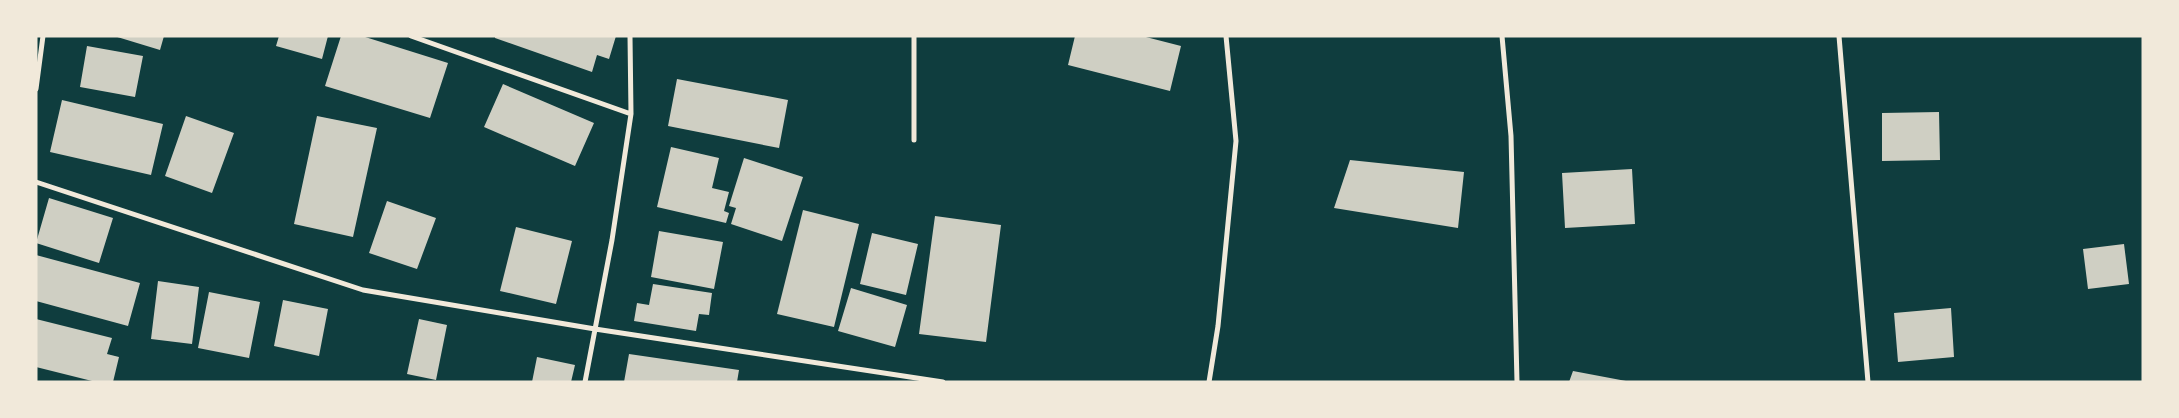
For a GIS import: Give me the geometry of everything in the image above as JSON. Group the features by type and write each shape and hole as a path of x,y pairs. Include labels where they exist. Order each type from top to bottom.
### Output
{"street":[{"path":"36,89 43,36"},
{"path":"411,36 630,114"},
{"path":"585,382 612,240 630,114 630,36"},
{"path":"914,36 914,140"},
{"path":"1208,382 1218,326 1236,141 1226,36"},
{"path":"1502,36 1511,136 1517,382"},
{"path":"1838,36 1868,382"},
{"path":"36,182 363,290 596,329 943,382"}],"building":[{"path":"114,36 164,36 160,50"},
{"path":"279,36 328,36 322,59 276,46"},
{"path":"341,36 362,36 448,63 430,118 325,86"},
{"path":"495,36 616,36 609,59 597,55 592,72 495,38"},
{"path":"1075,36 1142,36 1181,46 1170,91 1068,65"},
{"path":"87,46 143,56 135,97 80,87"},
{"path":"677,79 788,100 779,148 668,126"},
{"path":"503,84 594,123 575,166 484,127"},
{"path":"62,100 163,124 151,175 50,152"},
{"path":"1939,112 1940,160 1882,161 1882,113"},
{"path":"186,116 234,133 212,193 165,176"},
{"path":"317,116 377,128 353,237 294,224"},
{"path":"671,147 719,158 712,188 729,192 724,211 729,213 726,223 657,207"},
{"path":"744,158 803,177 782,241 731,224 736,208 729,206"},
{"path":"1350,160 1464,172 1458,228 1334,208"},
{"path":"1632,169 1635,224 1565,228 1562,173"},
{"path":"49,198 113,218 99,263 36,243"},
{"path":"387,201 436,218 417,269 369,253"},
{"path":"803,210 859,224 834,327 777,314"},
{"path":"935,216 1001,225 986,342 919,334"},
{"path":"516,227 572,241 556,304 500,291"},
{"path":"659,231 723,242 714,289 651,277"},
{"path":"872,233 918,244 906,295 860,284"},
{"path":"2124,244 2129,284 2088,289 2083,249"},
{"path":"36,255 140,283 128,326 36,301"},
{"path":"158,281 199,287 192,344 151,339"},
{"path":"653,284 712,293 709,315 699,314 696,331 634,321 637,303 649,305"},
{"path":"851,288 907,305 895,347 838,331"},
{"path":"209,292 260,302 249,358 198,348"},
{"path":"283,300 328,309 319,356 274,346"},
{"path":"1951,308 1954,357 1898,362 1894,313"},
{"path":"36,319 112,338 107,354 119,357 113,382 96,382 36,367"},
{"path":"419,319 447,325 436,380 407,374"},
{"path":"629,354 739,370 737,382 624,382"},
{"path":"537,357 575,365 571,382 532,382"},
{"path":"1573,371 1626,381 1626,382 1569,382"}]}
